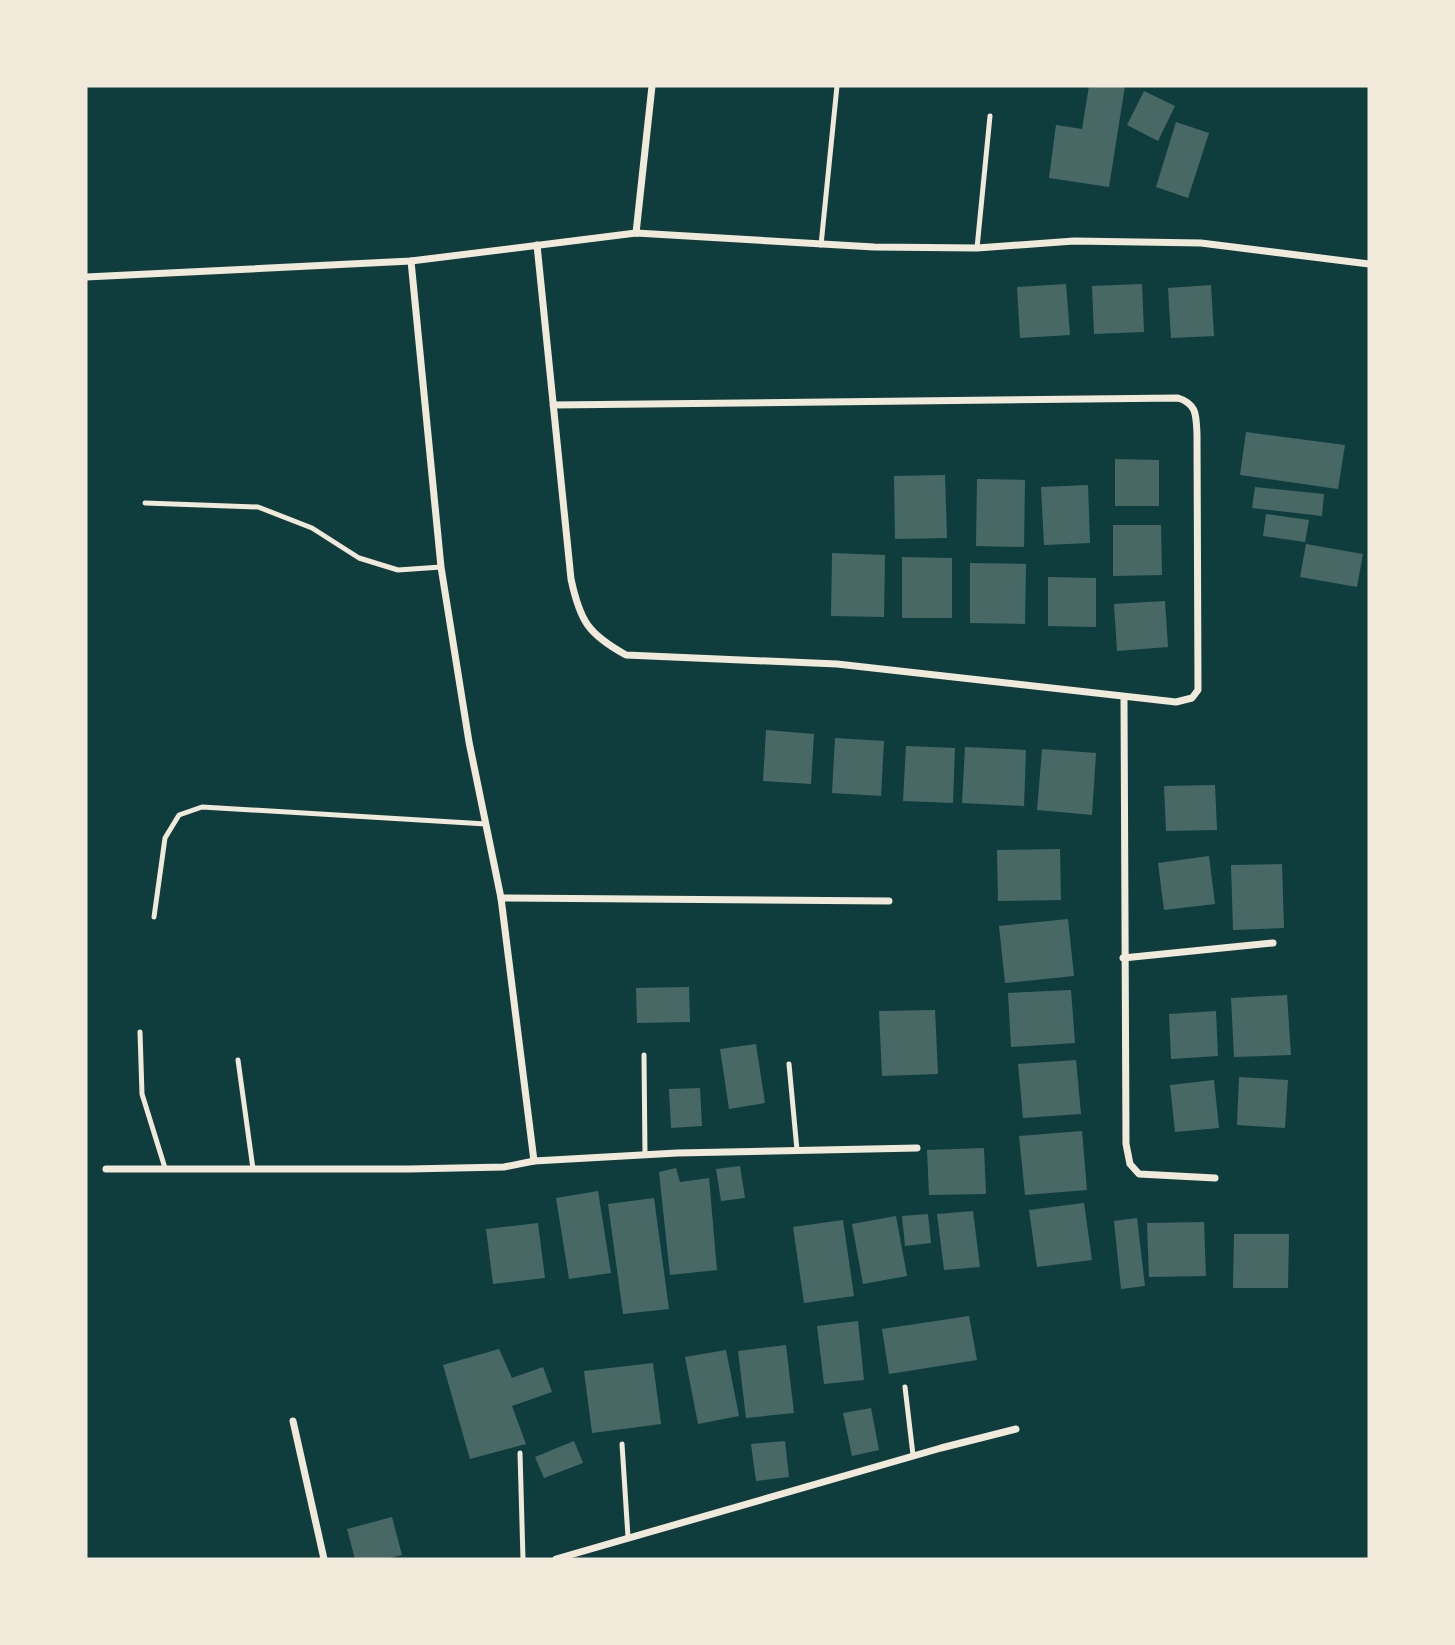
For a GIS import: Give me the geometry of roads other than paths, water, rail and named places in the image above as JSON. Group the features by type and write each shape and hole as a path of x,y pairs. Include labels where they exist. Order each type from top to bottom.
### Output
{"street":[{"path":"636,233 652,86"},
{"path":"86,277 411,261 636,233 821,245 977,248 1073,241 1201,243 1369,264"},
{"path":"537,245 553,405 571,579 577,609 583,623 602,642 626,655 837,664 1124,698 1186,701 1198,690 1197,434 1196,412 1187,401 1178,398 553,405"},
{"path":"411,261 441,567 500,898 534,1161"},
{"path":"1124,698 1123,958 1126,1144 1130,1164 1139,1174 1215,1178"},
{"path":"500,898 889,901"},
{"path":"1123,958 1273,943"},
{"path":"106,1169 503,1167 534,1161 645,1155 918,1148"},
{"path":"293,1422 324,1559"},
{"path":"556,1559 914,1455 1016,1429"}],"lane":[{"path":"821,245 837,86"},
{"path":"977,248 990,116"},
{"path":"145,503 258,507 312,528 359,558 398,570 441,567"},
{"path":"154,917 166,838 179,815 202,807 486,824"},
{"path":"140,1032 142,1094 165,1168"},
{"path":"644,1055 645,1155"},
{"path":"238,1060 253,1169"},
{"path":"789,1064 797,1150"},
{"path":"905,1387 914,1455"},
{"path":"622,1444 628,1537"},
{"path":"520,1453 523,1559"}]}
